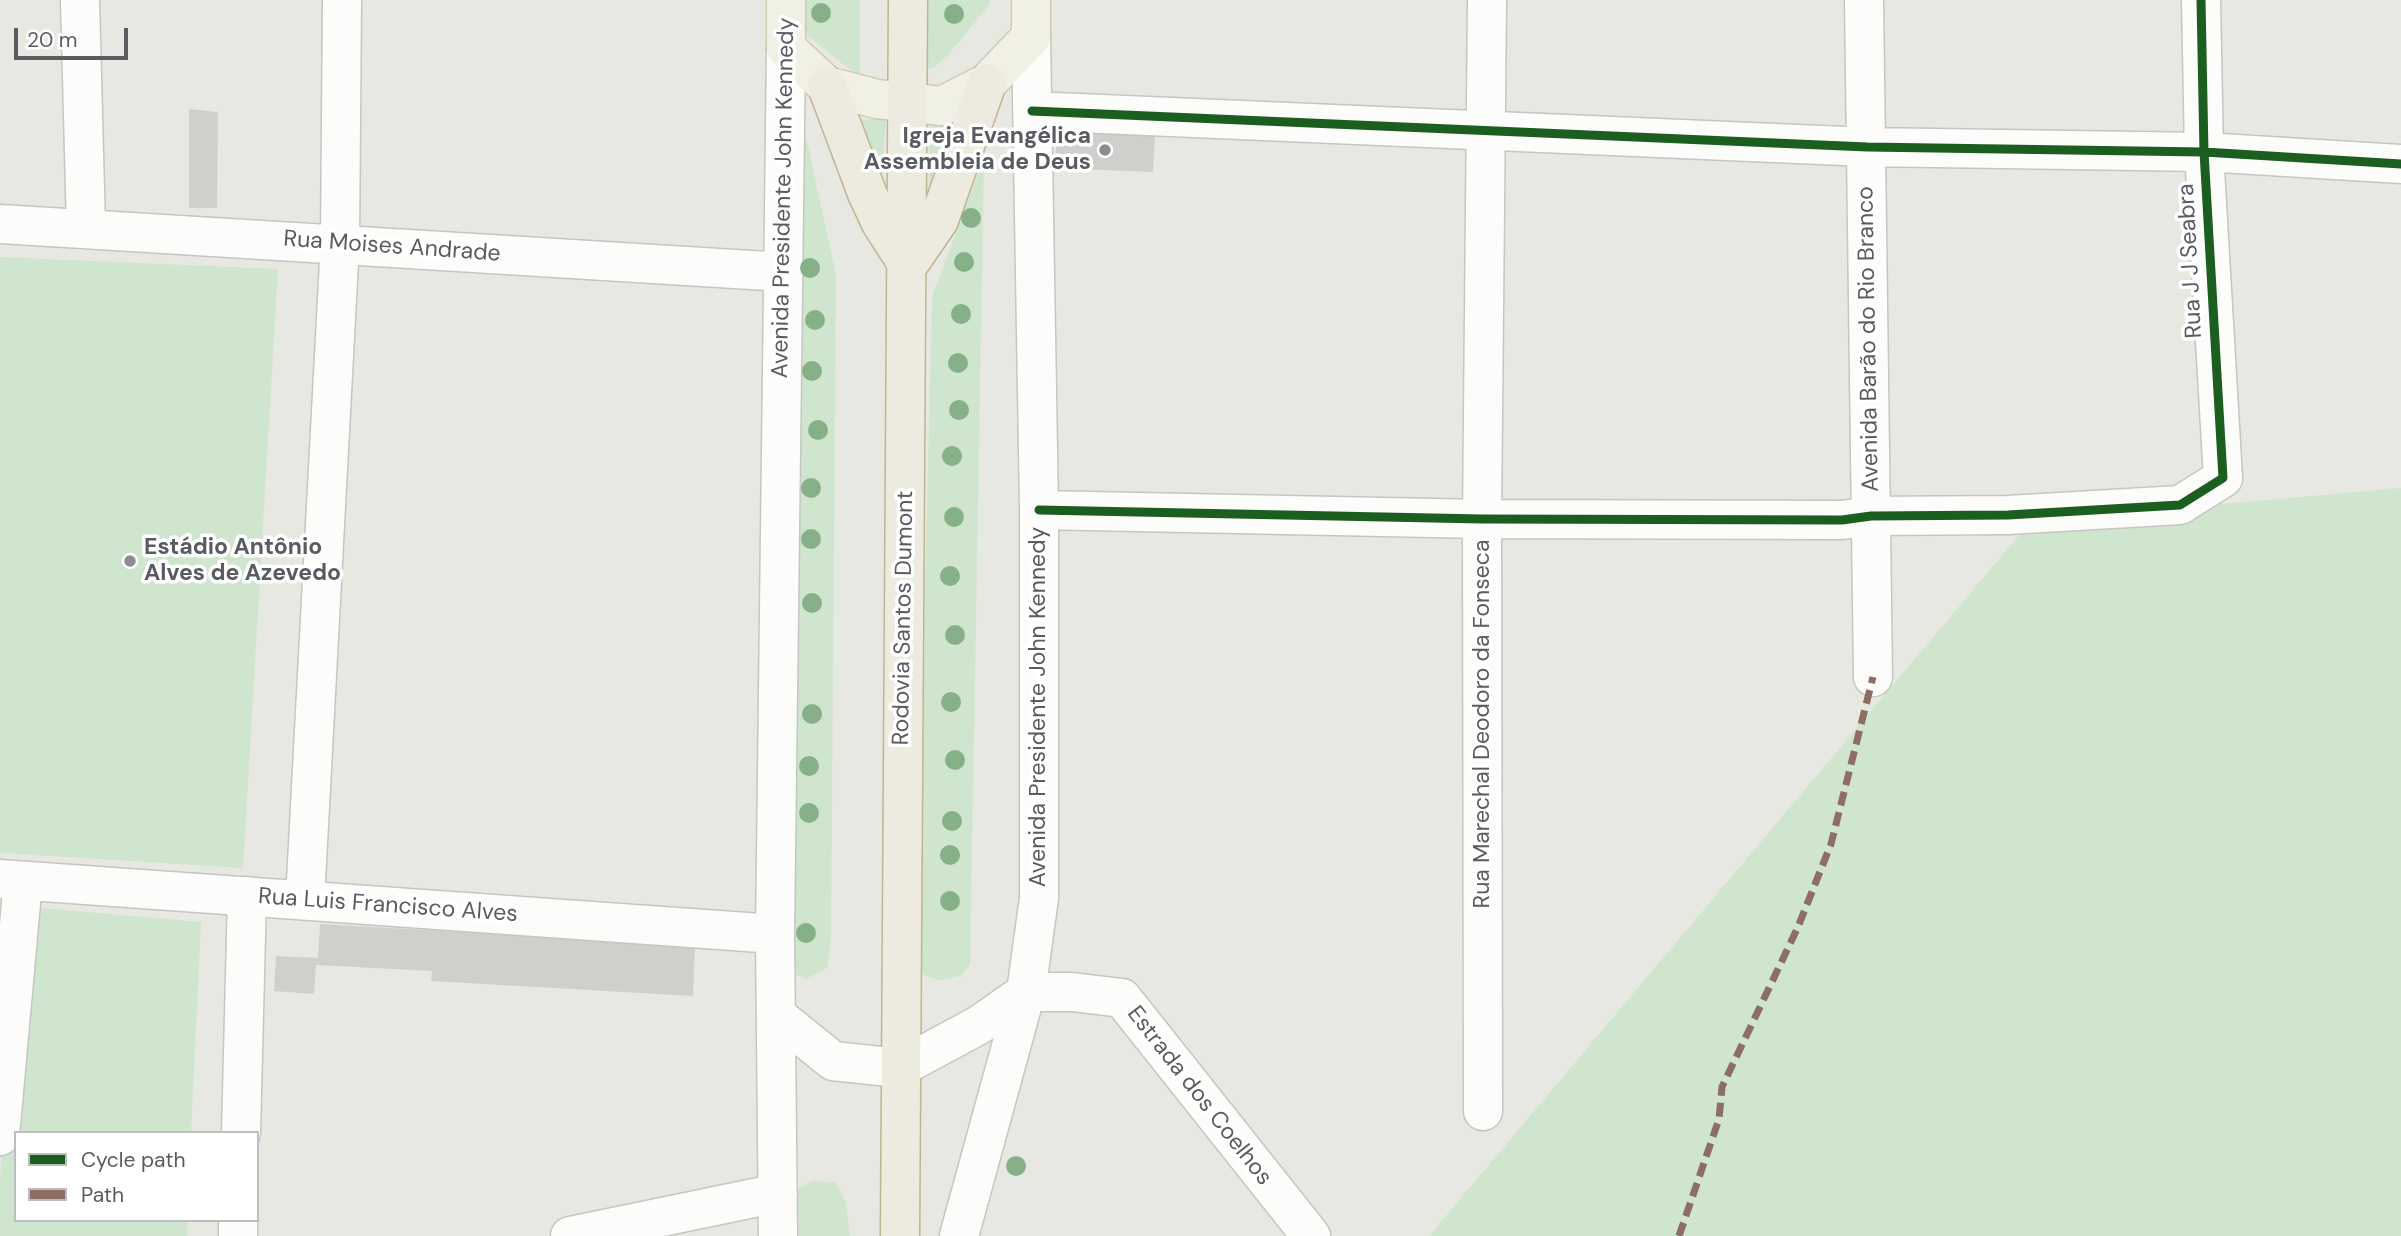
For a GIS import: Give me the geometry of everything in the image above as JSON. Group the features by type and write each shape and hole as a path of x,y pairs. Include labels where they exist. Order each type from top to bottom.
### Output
{"highway":[{"name":"Rodovia Santos Dumont","path":"900,1236 908,0"},
{"path":"827,86 867,193 881,223 908,265 939,220 987,83"}],"main road":[{"name":"Avenida Presidente John Kennedy","path":"786,0 786,48"},
{"path":"786,48 827,86 908,103 942,106 987,83 1031,18"}],"street":[{"path":"80,0 86,228"},
{"path":"305,900 340,243 342,0"},
{"name":"Rua Marechal Deodoro da Fonseca","path":"1483,1111 1482,519 1487,0"},
{"name":"Avenida Barão do Rio Branco","path":"1864,0 1872,677"},
{"name":"Rua J J Seabra","path":"1871,516 2008,515 2180,505 2223,478 2204,152 2201,0"},
{"name":"Avenida Presidente John Kennedy","path":"959,1236 1026,992 1039,898 1039,510 1031,18"},
{"name":"Avenida Presidente John Kennedy","path":"778,1236 775,934 786,48"},
{"path":"1032,111 1867,147 2204,152 2401,164"},
{"name":"Rua Moises Andrade","path":"0,224 784,272"},
{"path":"1039,510 1482,519 1842,520 1871,516"},
{"path":"0,1136 11,880"},
{"name":"Rua Luis Francisco Alves","path":"11,880 775,934"},
{"path":"241,1131 247,896"},
{"path":"776,1015 832,1061 899,1068 979,1025 1026,992"},
{"name":"Estrada dos Coelhos","path":"1026,992 1122,998 1311,1236"},
{"path":"570,1236 778,1193"}],"green space":[{"path":"792,0 860,0 860,78 807,35"},
{"path":"914,0 990,0 990,4 935,67 912,73"},
{"path":"886,118 882,177 858,120"},
{"path":"959,122 929,191 929,124"},
{"path":"806,137 836,275 831,937 828,967 806,979 781,968 791,143"},
{"path":"984,157 970,965 961,976 940,980 925,976 916,961 932,297"},
{"name":"Estádio Antônio Alves de Azevedo","path":"0,257 278,269 243,868 0,853"},
{"path":"2401,488 2401,1236 1429,1236 2031,521"},
{"path":"18,906 201,922 191,1131 14,1131 14,1222 187,1222 187,1236 0,1236 0,1179"},
{"path":"812,1181 836,1183 846,1203 850,1236 786,1236 796,1190"}],"building":[{"path":"189,109 218,112 217,208 189,208"},
{"name":"Igreja Evangélica Assembleia de Deus","path":"1057,128 1155,132 1153,172 1055,168"},
{"path":"320,924 695,945 693,996 431,981 432,971 316,965 314,994 274,991 276,956 318,958"}],"marked path":[{"path":"1679,1236 1719,1119 1722,1087 1798,927 1831,844 1873,677"}],"cycle path":[{"path":"1039,510 1482,519 1842,520 1871,516 2008,515 2180,505 2223,478 2204,152 2201,0"},
{"path":"1032,111 1867,147 2204,152 2401,164"}],"place":[{"name":"Igreja Evangélica Assembleia de Deus","path":"1105,150"},
{"name":"Estádio Antônio Alves de Azevedo","path":"130,561"}]}
